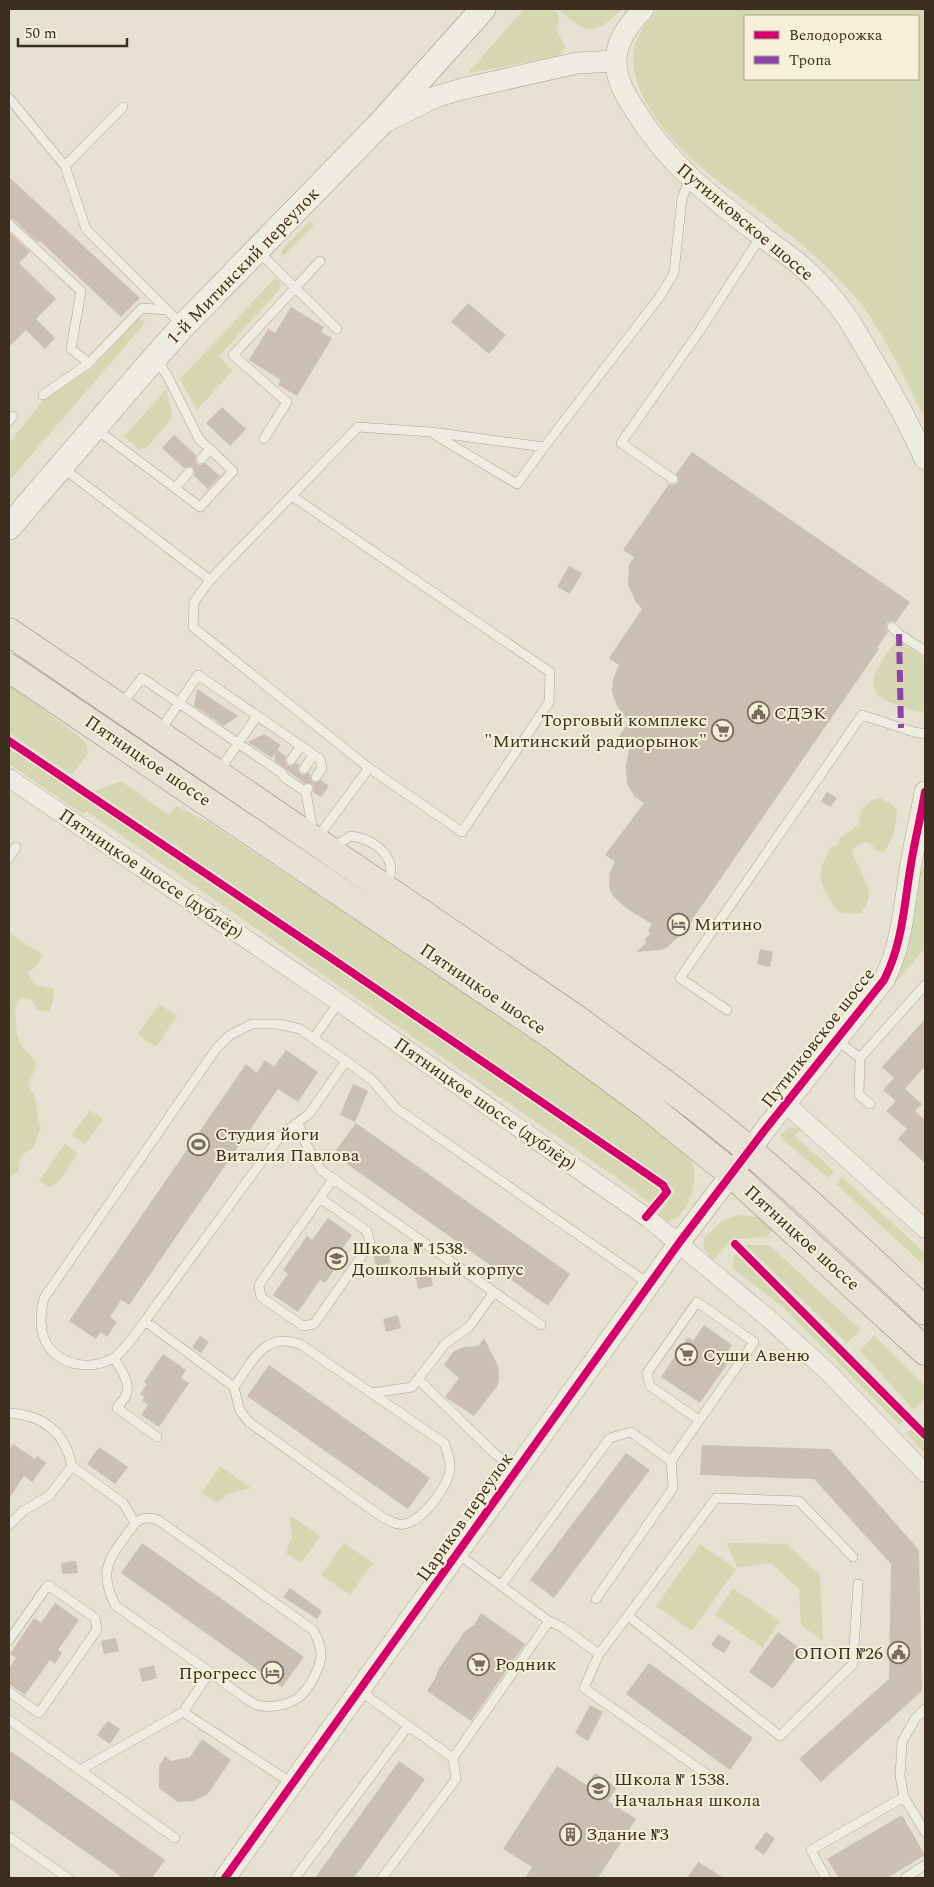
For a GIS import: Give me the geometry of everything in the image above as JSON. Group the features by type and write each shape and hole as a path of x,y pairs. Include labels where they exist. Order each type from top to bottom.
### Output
{"main road":[{"name":"1-й Митинский переулок","path":"9,527 156,357 175,318 256,250 378,126 483,9"},
{"name":"Пятницкое шоссе","path":"9,632 572,1016 662,1082 749,1150 925,1310"},
{"name":"Пятницкое шоссе","path":"9,668 552,1036 648,1106 732,1174 925,1351"}],"street":[{"name":"Путилковское шоссе","path":"642,9 628,25 618,45 616,61 618,79 642,122 661,148 690,178 761,236 799,264 838,304 883,376 913,431 925,459"},
{"path":"378,126 435,97 462,89 577,63 616,61"},
{"name":"Пятницкое шоссе (дублёр)","path":"9,778 339,1002 646,1217 768,1318 828,1372 925,1473"},
{"name":"Путилковское шоссе","path":"732,1174 884,980 894,961 915,862 925,792"},
{"path":"786,1104 925,1229"},
{"name":"Цариков переулок","path":"225,1878 649,1284 732,1174"}],"lane":[{"path":"9,98 65,166 86,229 175,318"},
{"path":"65,166 122,107"},
{"path":"431,432 518,484 661,294 674,273 682,198 690,178"},
{"path":"9,224 81,291 72,350 89,363"},
{"path":"673,478 621,443 699,332 761,236"},
{"path":"256,250 337,329"},
{"path":"264,440 287,402 233,355 320,261"},
{"path":"43,395 89,363 142,308 175,318"},
{"path":"94,427 200,507 233,471 199,439 156,357"},
{"path":"292,496 550,672 549,702 462,832 369,768 193,627 194,602 210,580 358,427 431,432 544,447"},
{"path":"201,459 210,450"},
{"path":"61,466 210,580"},
{"path":"175,488 189,472"},
{"path":"892,626 899,634 925,651"},
{"path":"158,734 198,675 320,759 322,768 316,777"},
{"path":"119,708 142,678 283,772 284,777 307,790 321,846"},
{"path":"728,1010 680,978 862,715 925,734"},
{"path":"216,774 257,716"},
{"path":"291,760 301,746"},
{"path":"304,769 313,755"},
{"path":"321,846 369,768"},
{"path":"9,858 16,847"},
{"path":"870,1104 859,1095 860,1058 925,985"},
{"path":"314,1039 339,1002"},
{"path":"346,1061 310,1114 281,1135 145,1321 114,1358 83,1365 68,1363 56,1355 46,1343 42,1327 40,1312 44,1298 216,1049 230,1035 252,1024 278,1024 300,1029 346,1061 372,1080 396,1108 649,1284"},
{"path":"837,1040 860,1058"},
{"path":"298,1123 306,1144 321,1170 541,1325"},
{"path":"320,1198 367,1231 370,1244 314,1324 303,1326 261,1297 259,1285 334,1178"},
{"path":"372,1393 412,1387 445,1344 469,1327 494,1292"},
{"path":"596,1599 674,1488 671,1461 754,1342 697,1302 648,1373 650,1386 699,1420"},
{"path":"145,1321 234,1388 240,1410 249,1422 382,1517 404,1525 419,1518 432,1506 450,1475 451,1466 444,1444 300,1344 284,1341 269,1344 259,1352 234,1388"},
{"path":"114,1358 127,1382 126,1395 117,1408 157,1437"},
{"path":"418,1379 494,1452 516,1470"},
{"path":"9,1413 24,1414 44,1422 61,1437 69,1453 72,1466 123,1503 135,1523"},
{"path":"502,1584 610,1438 631,1432 671,1461"},
{"path":"9,1525 23,1511 50,1496 72,1466"},
{"path":"715,1780 584,1688 599,1654 716,1498 799,1501 853,1557"},
{"path":"149,1517 158,1520 313,1630 319,1642 321,1656 318,1669 299,1697 284,1704 269,1707 256,1705 116,1606 108,1592 106,1576 108,1562 135,1523 141,1518 149,1517"},
{"path":"458,1553 550,1621 562,1627 599,1654"},
{"path":"628,1616 780,1736 853,1664 858,1584"},
{"path":"9,1640 48,1585 95,1618 97,1630 39,1714 9,1692"},
{"path":"382,1878 456,1779 453,1758 550,1621"},
{"path":"80,1770 183,1712 210,1672"},
{"path":"360,1691 453,1758"},
{"path":"925,1709 915,1719 902,1742 900,1776 904,1797 925,1832"},
{"path":"183,1712 293,1784"},
{"path":"9,1720 175,1838"},
{"path":"295,1878 408,1726"},
{"path":"826,1878 811,1850 904,1797"},
{"path":"9,1837 68,1878"},
{"path":"905,1878 925,1865"}],"green space":[{"path":"524,9 554,9 558,14 559,23 556,29 565,46 560,56 468,73"},
{"path":"558,9 622,9 604,24 590,29 576,23"},
{"path":"658,9 925,9 925,420 894,357 859,301 830,270 800,243 696,163 674,141 653,114 638,84 634,69 634,48 646,24"},
{"path":"310,221 314,225 282,257 282,250"},
{"path":"276,277 281,284 279,290 219,356 232,371 197,410 180,379"},
{"path":"139,318 145,323 9,481 9,443 45,398 70,379 92,369"},
{"path":"166,389 172,414 168,423 146,448 139,449 124,437"},
{"path":"896,640 925,658 925,711 914,710 883,699 876,692 873,685 874,676 878,668"},
{"path":"9,685 86,743 88,753 72,775 9,733"},
{"path":"9,744 613,1155 660,1189 663,1195 653,1206 617,1178 86,811 83,814 9,764"},
{"path":"121,781 169,815 176,806 210,823 492,1012 658,1129 684,1150 692,1163 694,1183 692,1193 682,1212 667,1222 657,1216 675,1191 666,1180 95,791"},
{"path":"880,798 897,810 894,832 884,852 876,851 872,845 865,842 852,849 861,869 869,897 861,913 842,913 835,908 826,894 821,880 822,868 831,847 838,845 840,838 858,825 861,810 872,800"},
{"path":"923,868 925,868 925,948 893,986 907,953 916,881"},
{"path":"9,933 43,955 37,965 28,972 32,980 38,985 53,988 53,1001 49,1012 38,1010 32,1000 22,998 15,1006 18,1037 22,1047 33,1058 36,1066 28,1086 36,1101 37,1115 41,1126 34,1147 25,1153 19,1162 18,1173 9,1177"},
{"path":"159,1004 177,1016 156,1047 138,1034"},
{"path":"90,1110 103,1119 85,1144 72,1135"},
{"path":"789,1127 801,1129 795,1136 834,1171 828,1178 782,1139 780,1135"},
{"path":"65,1144 78,1154 58,1182 49,1187 39,1181"},
{"path":"842,1177 925,1253 925,1266 836,1184"},
{"path":"739,1215 758,1217 775,1229 767,1237 733,1239 713,1260 703,1248 704,1238 723,1220"},
{"path":"745,1245 769,1245 861,1330 847,1343"},
{"path":"738,1251 905,1419 900,1425 783,1307 733,1269 733,1258"},
{"path":"874,1335 925,1386 925,1399 914,1410 860,1351"},
{"path":"912,1428 925,1441 925,1453 906,1434"},
{"path":"220,1466 251,1488 230,1493 217,1503 202,1493"},
{"path":"289,1515 320,1536 301,1563 286,1553 292,1537"},
{"path":"344,1543 373,1563 350,1595 321,1575"},
{"path":"727,1543 787,1544 820,1575 823,1641 801,1625 799,1589 771,1563 737,1568"},
{"path":"700,1544 736,1569 692,1631 656,1606"},
{"path":"733,1588 780,1621 762,1647 715,1615"}],"building":[{"path":"9,177 140,298 121,317 40,241 38,243 13,219 9,218"},
{"path":"9,232 30,252 19,263 56,299 36,319 55,338 45,349 26,330 9,347"},
{"path":"468,303 506,335 489,354 451,322"},
{"path":"291,307 324,327 321,332 332,338 297,396 278,385 281,380 249,360 268,329 275,333"},
{"path":"222,407 246,429 230,446 206,423"},
{"path":"174,435 196,455 195,460 197,464 202,465 205,463 220,476 208,489 194,476 193,468 190,466 184,468 162,448"},
{"name":"Торговый комплекс \"Митинский радиорынок\"","path":"692,452 910,602 896,622 891,621 887,623 886,628 888,632 877,648 879,649 683,933 666,948 636,952 646,943 645,939 650,934 648,930 652,924 626,908 613,896 609,887 610,872 615,862 605,855 644,803 635,797 627,784 626,766 629,748 617,739 629,722 617,706 612,692 613,679 619,665 609,658 642,609 636,602 628,585 629,565 634,557 623,550 669,484 678,483 679,479 676,474"},
{"path":"569,566 582,573 570,594 557,587"},
{"path":"197,689 238,716 224,726 194,706"},
{"path":"264,734 281,745 277,750 286,756 287,765 291,766 296,763 299,765 300,774 304,775 309,772 312,782 316,783 321,780 329,786 321,797 313,792 314,787 311,783 304,783 275,761 275,753 272,758 248,742"},
{"path":"827,792 837,798 830,807 821,801"},
{"path":"760,949 773,952 770,967 757,964"},
{"path":"925,1019 925,1066 905,1089 922,1104 915,1111 925,1120 925,1163 898,1139 907,1129 886,1111 896,1101 883,1090 894,1078 882,1067"},
{"path":"286,1050 318,1072 298,1102 278,1089 129,1305 121,1300 110,1317 117,1322 107,1337 101,1332 96,1339 69,1321 246,1064 257,1073 265,1060 274,1067"},
{"path":"353,1084 368,1091 355,1122 340,1115"},
{"path":"356,1123 570,1274 548,1306 333,1154"},
{"path":"328,1218 352,1235 329,1267 334,1270 325,1283 320,1280 298,1312 273,1295 288,1274 283,1270 307,1236 312,1240"},
{"path":"388,1250 391,1263 376,1266 373,1254"},
{"path":"430,1273 433,1286 418,1289 415,1276"},
{"path":"398,1315 401,1328 386,1332 383,1319"},
{"path":"704,1325 732,1345 722,1361 727,1364 700,1403 661,1377 688,1337 693,1341"},
{"path":"200,1336 209,1342 201,1353 192,1347"},
{"path":"484,1338 498,1366 499,1378 498,1385 474,1416 445,1397 459,1378 444,1365 453,1352 463,1347 479,1346"},
{"path":"163,1354 186,1370 181,1378 189,1383 159,1427 141,1415 148,1405 142,1400 145,1397 140,1394 147,1384 144,1382"},
{"path":"269,1365 430,1478 408,1509 247,1396"},
{"path":"13,1444 35,1459 37,1456 46,1463 32,1482 24,1476 9,1499 9,1450"},
{"path":"702,1445 830,1449 919,1550 922,1691 821,1782 799,1759 889,1679 891,1564 814,1479 700,1475"},
{"path":"99,1447 128,1467 115,1484 87,1464"},
{"path":"626,1453 650,1470 554,1598 530,1580"},
{"path":"142,1543 304,1657 282,1687 121,1573"},
{"path":"76,1561 78,1573 62,1574 61,1563"},
{"path":"290,1588 322,1611 317,1619 283,1597"},
{"path":"55,1603 79,1620 58,1650 62,1653 55,1664 50,1660 25,1695 9,1684 9,1668 16,1658 10,1654 34,1618 41,1623"},
{"name":"Родник","path":"481,1613 525,1644 471,1721 427,1691 438,1670 465,1631 474,1625"},
{"path":"778,1632 802,1650 773,1689 749,1672"},
{"path":"718,1634 731,1642 724,1653 711,1645"},
{"path":"116,1638 119,1651 104,1654 101,1641"},
{"path":"649,1663 753,1738 730,1770 626,1694"},
{"path":"154,1665 157,1678 142,1682 139,1669"},
{"path":"590,1705 603,1712 588,1741 575,1733"},
{"path":"108,1721 120,1729 110,1744 97,1735"},
{"path":"202,1739 231,1760 207,1795 193,1801 178,1802 159,1788 159,1766 165,1756 171,1761 190,1757"},
{"path":"9,1750 165,1860 152,1878 123,1878 9,1798"},
{"path":"399,1761 425,1779 354,1878 315,1878"},
{"name":"Здание №3","path":"557,1766 587,1785 595,1773 617,1787 608,1801 636,1819 598,1878 525,1878 532,1867 503,1849"},
{"path":"902,1815 925,1855 887,1878 839,1878 827,1859"},
{"path":"766,1832 775,1838 764,1855 754,1848"},
{"path":"698,1862 724,1878 687,1878"}],"marked path":[{"path":"899,634 901,728"}],"cycle path":[{"path":"9,741 663,1185 667,1192 646,1217"},
{"path":"225,1878 679,1243 764,1131 884,980 899,938 925,792"},
{"path":"735,1244 925,1435"}],"place":[{"name":"СДЭК","path":"758,713"},
{"name":"Торговый комплекс \"Митинский радиорынок\"","path":"723,730"},
{"name":"Митино","path":"678,924"},
{"name":"Студия йоги Виталия Павлова","path":"199,1144"},
{"name":"Школа № 1538. Дошкольный корпус","path":"336,1258"},
{"name":"Суши Авеню","path":"687,1355"},
{"name":"ОПОП №26","path":"899,1653"},
{"name":"Родник","path":"479,1664"},
{"name":"Прогресс","path":"273,1673"},
{"name":"Школа № 1538. Начальная школа","path":"598,1789"},
{"name":"Здание №3","path":"570,1834"}]}
